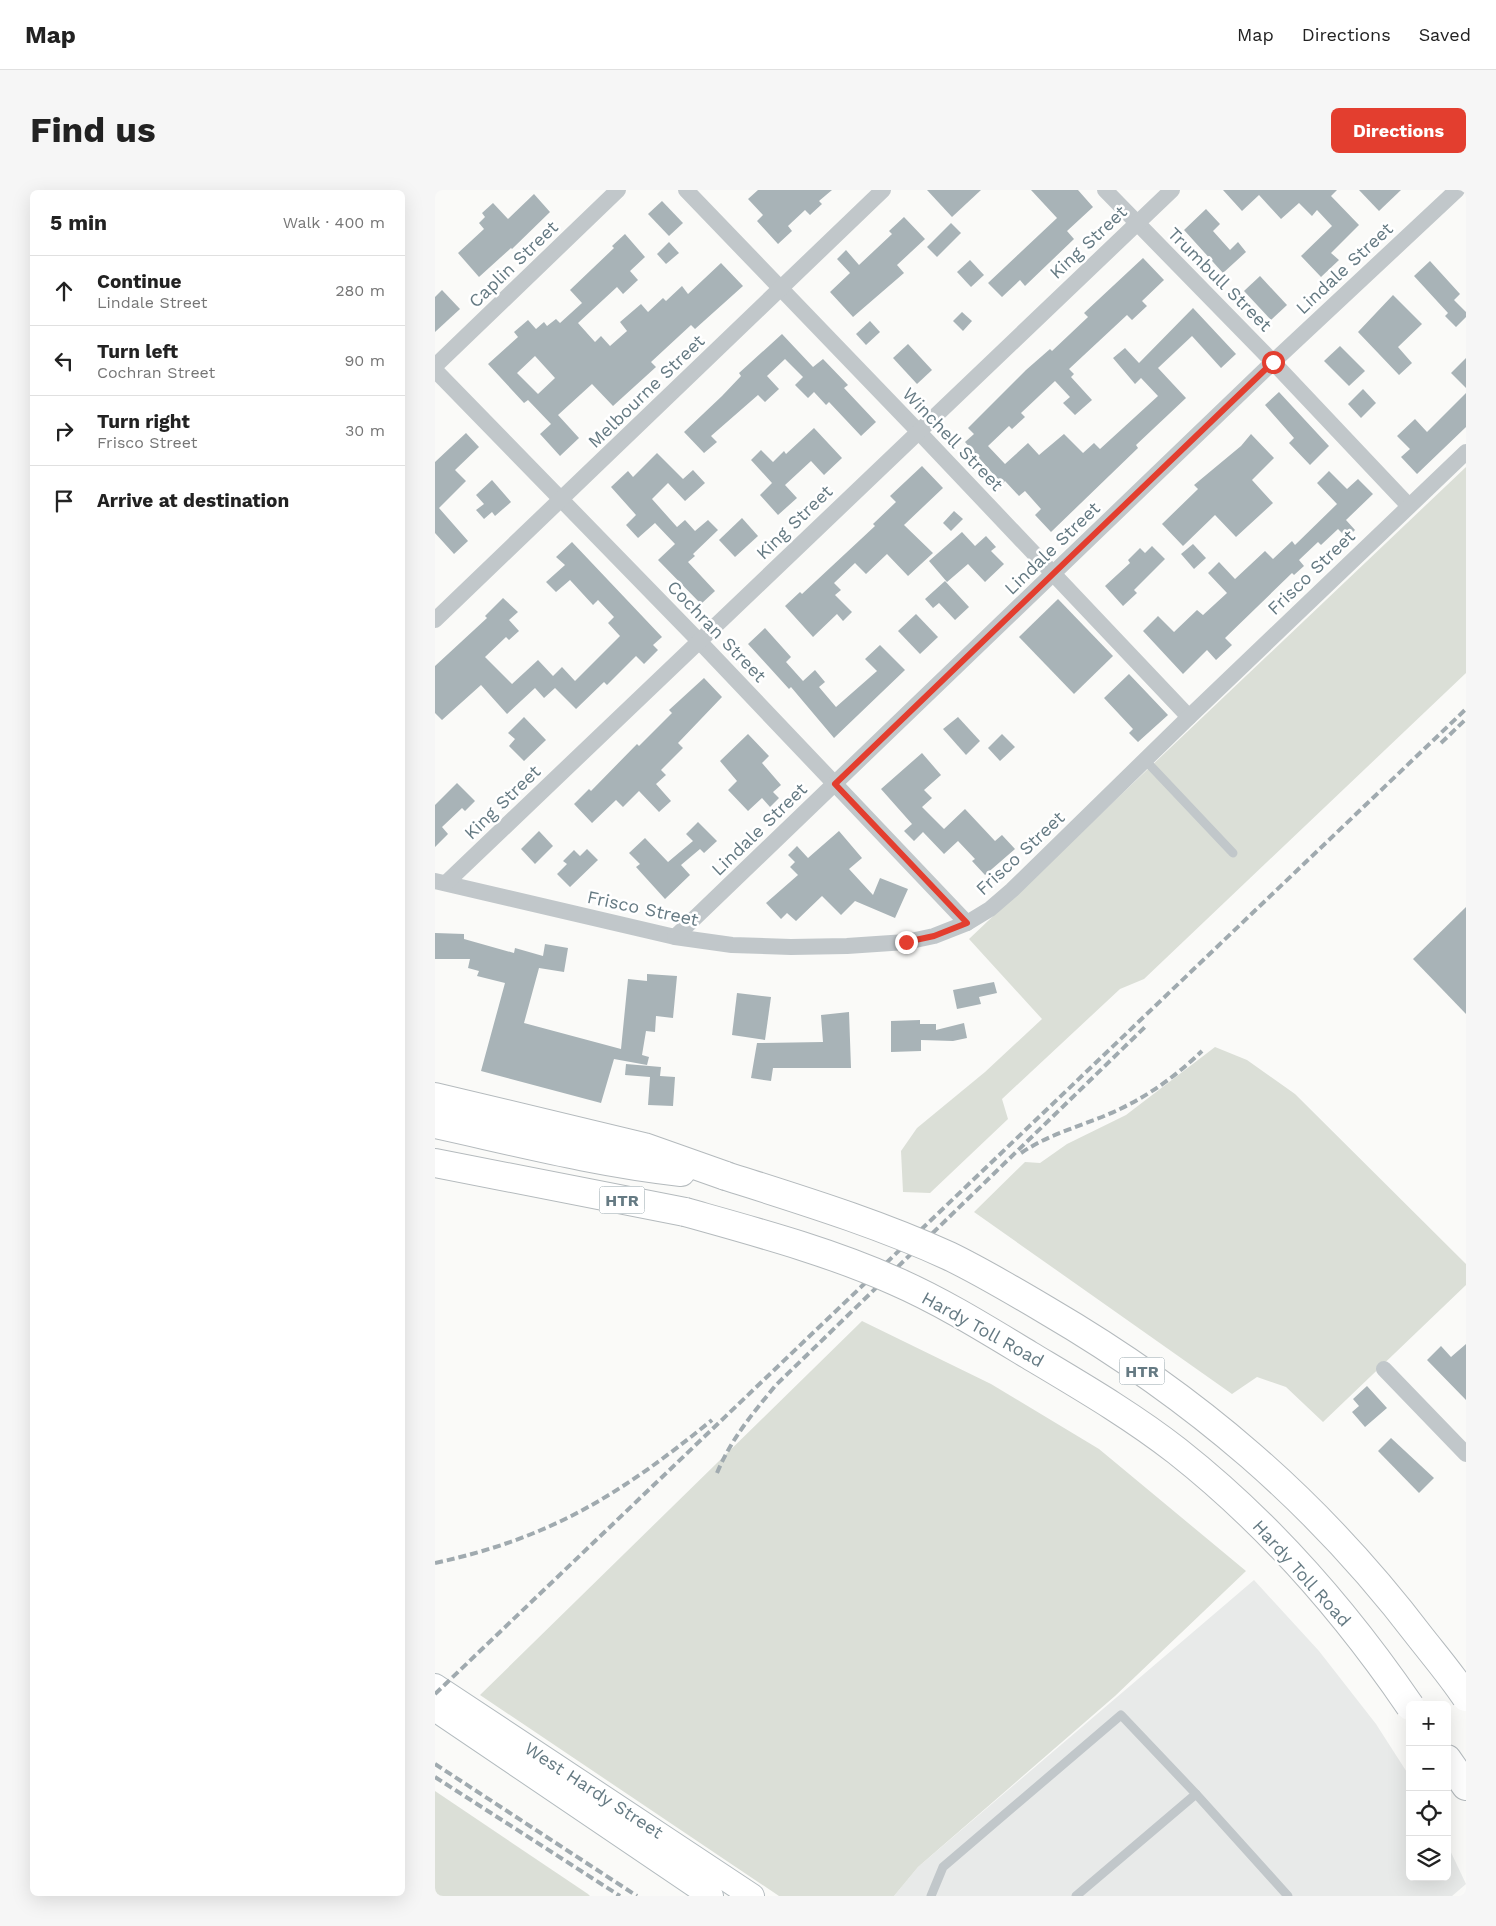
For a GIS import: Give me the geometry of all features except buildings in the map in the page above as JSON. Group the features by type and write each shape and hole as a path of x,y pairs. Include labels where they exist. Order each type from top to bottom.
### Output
{"highway":[{"path":"435,1097 644,1147 726,1176"},
{"path":"435,1124 640,1167 726,1176"},
{"name":"Hardy Toll Road","path":"435,1163 685,1212 801,1245 896,1281 984,1328 1087,1390 1167,1444 1236,1501 1310,1577 1380,1662 1407,1701"},
{"name":"HTR","path":"726,1176 883,1228 950,1257 1004,1285 1106,1344 1205,1416 1250,1452 1307,1506 1381,1585 1466,1697"}],"main road":[{"name":"West Hardy Street","path":"435,1686 752,1896"},
{"name":"West Hardy Street","path":"435,1709 711,1896"}],"street":[{"name":"Caplin Street","path":"435,366 618,190"},
{"name":"Winchell Street","path":"686,190 1189,717"},
{"name":"Melbourne Street","path":"435,620 883,190"},
{"name":"Trumbull Street","path":"1105,190 1273,362 1409,506"},
{"name":"King Street","path":"441,882 699,641 1172,190"},
{"name":"Lindale Street","path":"675,936 1273,362 1457,190"},
{"name":"Cochran Street","path":"435,370 699,641 967,923"},
{"name":"Frisco Street","path":"441,882 675,936 732,945 847,946 906,942 934,936 967,923 990,909 1012,890 1189,717 1466,452"},
{"path":"1384,1369 1466,1454"}],"lane":[{"path":"1145,760 1233,853"},
{"path":"931,1896 943,1867 1121,1715 1196,1794 1288,1896"},
{"path":"1076,1896 1196,1794"}],"shaded area":[{"path":"1466,467 1466,673 1144,979 1120,989 1002,1099 1008,1119 930,1193 903,1192 901,1151 917,1128 985,1072 1042,1019 969,939"},
{"path":"1215,1047 1247,1060 1295,1094 1466,1264 1466,1285 1323,1422 1286,1387 1257,1377 1232,1394 974,1212 1025,1162 1040,1163 1067,1144 1126,1115"},
{"path":"862,1321 991,1384 1099,1449 1246,1571 1115,1696 918,1867 894,1896 779,1896 480,1695"},
{"path":"1254,1580 1319,1651 1376,1724 1406,1771 1406,1881 1451,1881 1451,1852 1466,1884 1452,1896 894,1896 918,1867"},
{"path":"435,1791 588,1894 590,1896 435,1896"}],"railway":[{"path":"435,1694 1466,709"},
{"path":"1441,743 1466,719"},
{"path":"717,1473 736,1438 776,1385 1145,1027"},
{"path":"1021,1153 1057,1134 1108,1115 1142,1097 1183,1068 1202,1051"},
{"path":"435,1563 514,1541 583,1510 647,1470 712,1420"},
{"path":"435,1764 637,1896"},
{"path":"435,1777 620,1896"}],"route":[{"path":"906,942 934,936 967,923 835,784 1273,362"}]}
